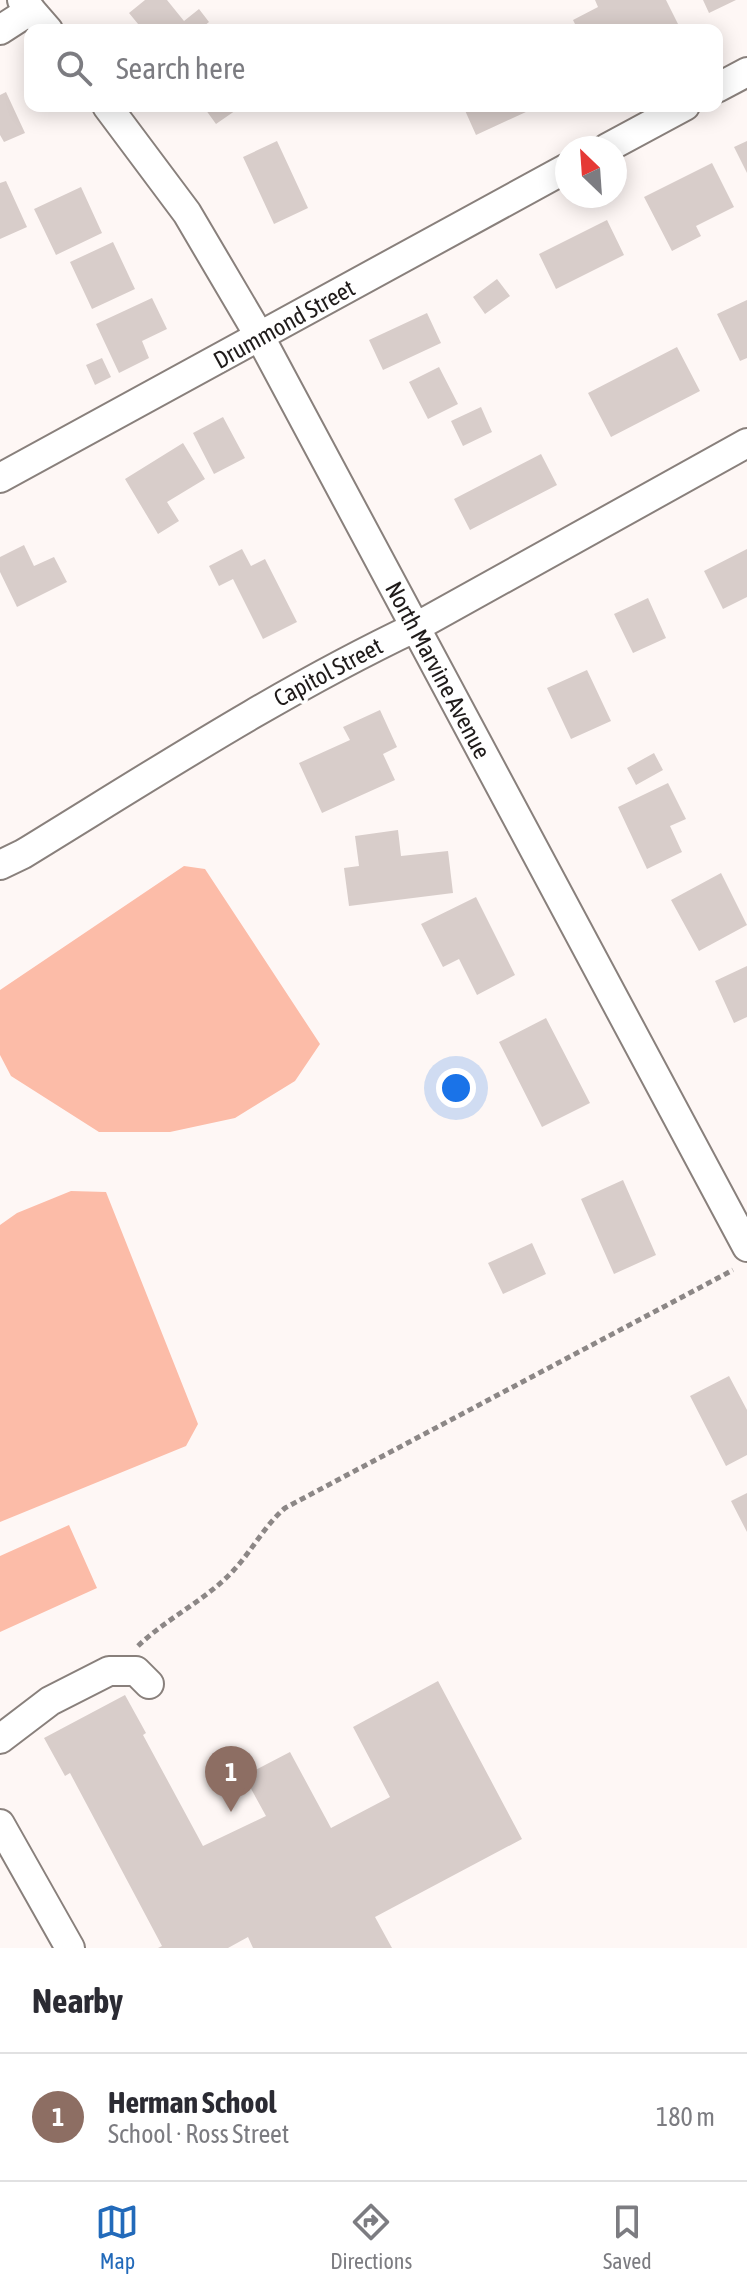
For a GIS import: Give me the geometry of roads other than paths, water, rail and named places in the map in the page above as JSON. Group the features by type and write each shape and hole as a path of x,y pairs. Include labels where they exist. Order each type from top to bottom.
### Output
{"street":[{"path":"0,30 31,9"},
{"path":"723,85 747,72"},
{"name":"North Marvine Avenue","path":"111,112 187,213 260,337 747,1247"},
{"path":"627,137 674,112"},
{"name":"Drummond Street","path":"0,478 555,175"},
{"name":"Capitol Street","path":"0,865 23,854 246,717 371,648 416,627 747,443"},
{"path":"0,1739 50,1701 109,1671 137,1678"},
{"path":"0,1824 70,1948"}],"place":[{"name":"Herman School","path":"231,1812"}]}
